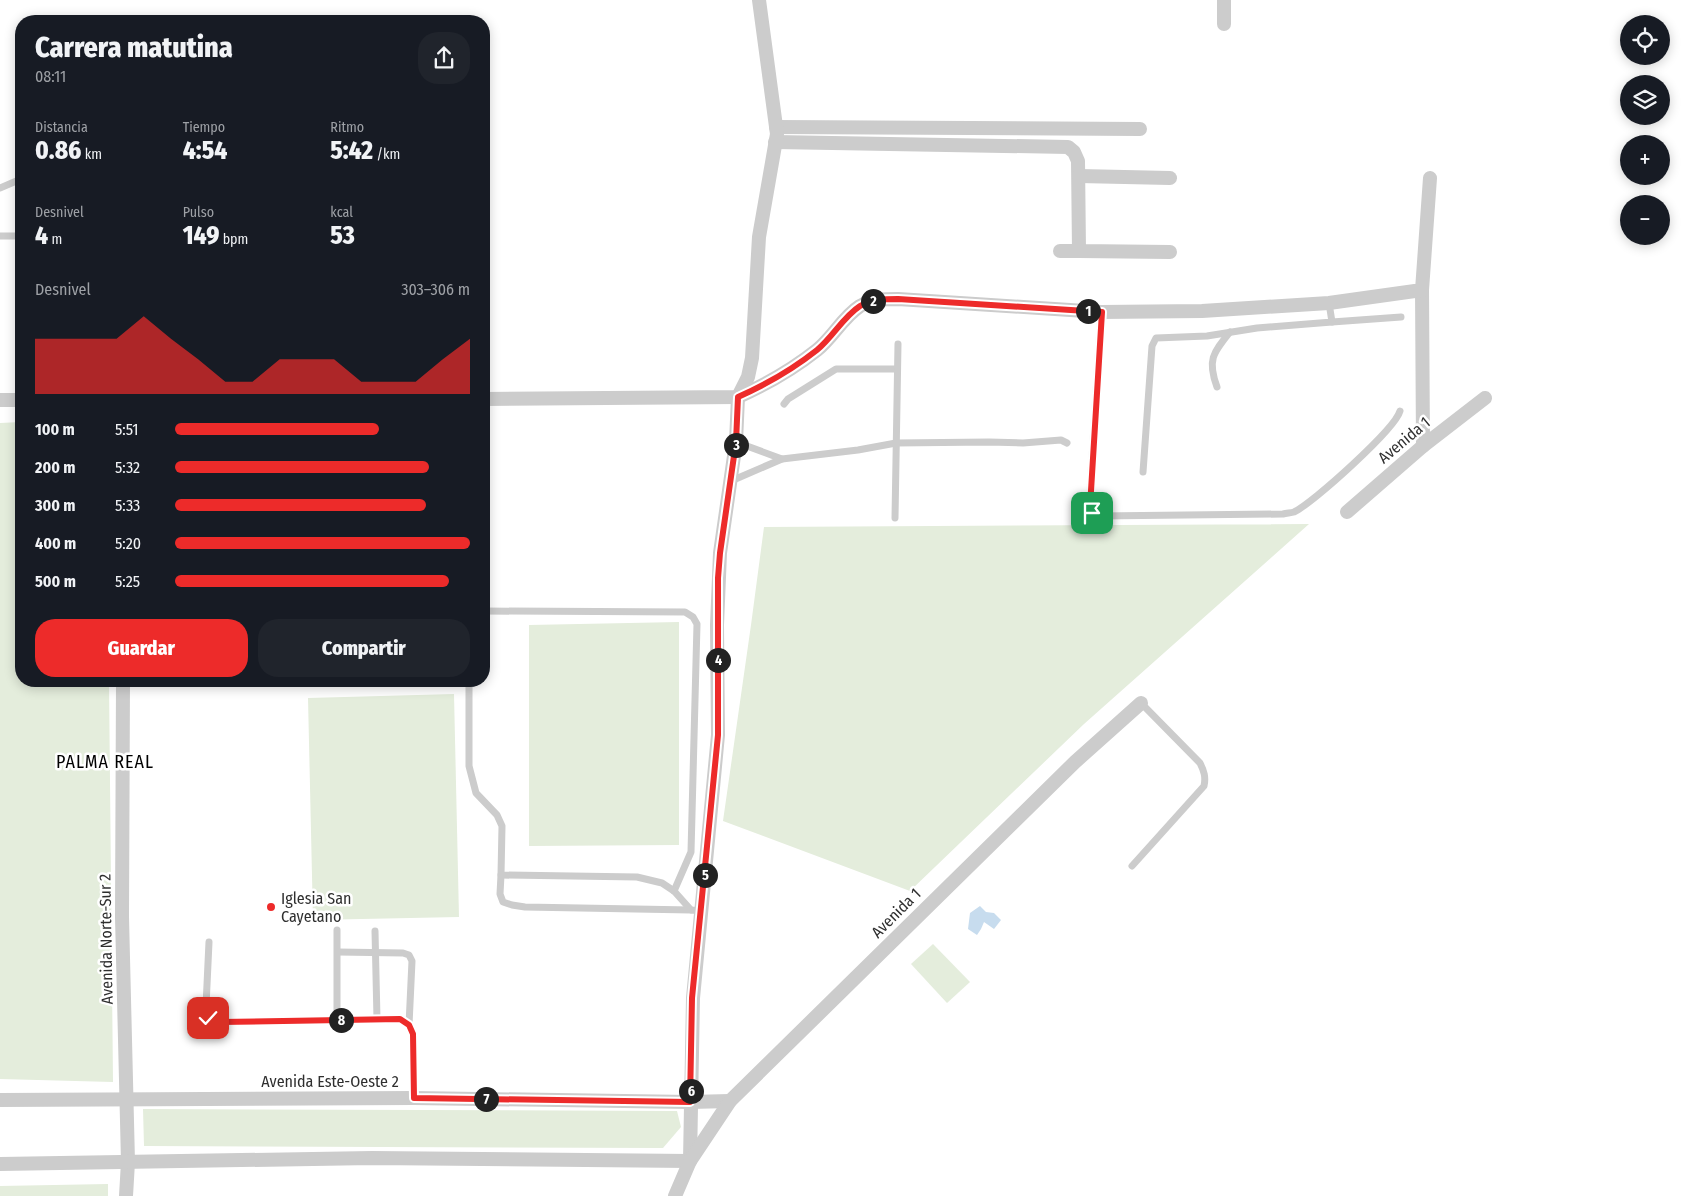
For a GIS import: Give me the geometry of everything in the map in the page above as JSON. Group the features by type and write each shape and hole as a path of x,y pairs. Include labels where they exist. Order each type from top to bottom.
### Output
{"street":[{"path":"675,1196 690,1161 692,998 696,910 718,735 717,625 719,570 736,442 738,397 748,377 752,358 759,237 777,134 759,0"},
{"path":"1224,0 1224,24"},
{"path":"776,127 1140,128"},
{"path":"775,142 1068,148 1074,152 1078,161 1079,251"},
{"path":"1079,176 1170,178"},
{"path":"1423,446 1422,290 1430,178"},
{"path":"1060,251 1170,252"},
{"path":"490,399 738,397 760,387 804,360 819,348 860,306 876,300 898,299 1102,312 1202,311 1330,303 1422,290"},
{"name":"Avenida 1","path":"1347,512 1423,446 1485,398"},
{"path":"0,400 15,400"},
{"name":"Avenida Norte-Sur 2","path":"123,687 122,917 128,1162 126,1196"},
{"name":"Avenida 1","path":"690,1161 730,1101 1068,768 1141,702"},
{"name":"Avenida Este-Oeste 2","path":"0,1100 414,1098 730,1101"},
{"path":"0,1164 372,1158 690,1161"}],"lane":[{"path":"0,188 15,182"},
{"path":"0,236 15,236"},
{"path":"1330,303 1332,322"},
{"path":"1102,312 1090,507 1092,513 1099,516 1283,514 1293,512 1304,506 1353,464 1386,432 1400,411"},
{"path":"1143,472 1152,346 1156,338 1207,336 1257,328 1401,317"},
{"path":"1217,387 1212,373 1212,360 1216,349 1230,332"},
{"path":"895,518 898,344"},
{"path":"784,404 788,399 836,370 897,369"},
{"path":"730,481 782,459 858,450 896,443 1023,443 1061,440 1067,443"},
{"path":"736,442 782,459"},
{"path":"490,611 685,612 693,617 697,624 691,852 674,891"},
{"path":"469,687 469,766 476,793 497,815 502,826 500,894 503,902 525,907 696,910"},
{"path":"1132,866 1204,786 1206,778 1200,763 1141,702"},
{"path":"502,875 638,877 662,883 696,910"},
{"path":"337,1020 338,930"},
{"path":"375,931 377,1019"},
{"path":"209,942 206,1006 208,1018 212,1021 400,1019 409,1025"},
{"path":"338,952 403,953 409,955 412,961 409,1025 413,1034 414,1098"}],"green space":[{"path":"15,422 15,687 109,687 113,1082 0,1079 0,423"},
{"path":"1309,524 1084,724 910,891 723,821 764,527"},
{"path":"679,622 679,845 529,846 529,625"},
{"path":"454,694 459,917 313,920 308,698"},
{"path":"933,944 970,982 947,1003 911,964"},
{"path":"143,1109 677,1111 681,1127 663,1148 144,1146"},
{"path":"108,1184 108,1196 0,1196 0,1186"}],"water":[{"path":"980,906 986,912 994,913 1001,920 994,929 984,922 977,935 968,929 970,913"}],"place":[{"name":"Iglesia San Cayetano","path":"271,907"}],"district":[{"name":"PALMA REAL","path":"105,762"}],"route":[{"path":"208,1018 212,1021 220,1022 400,1019 409,1025 413,1034 414,1098 690,1102 692,998 718,735 718,578 736,442 738,397 760,387 804,360 819,348 860,306 876,300 898,299 1102,312 1090,507 1092,513"}]}
